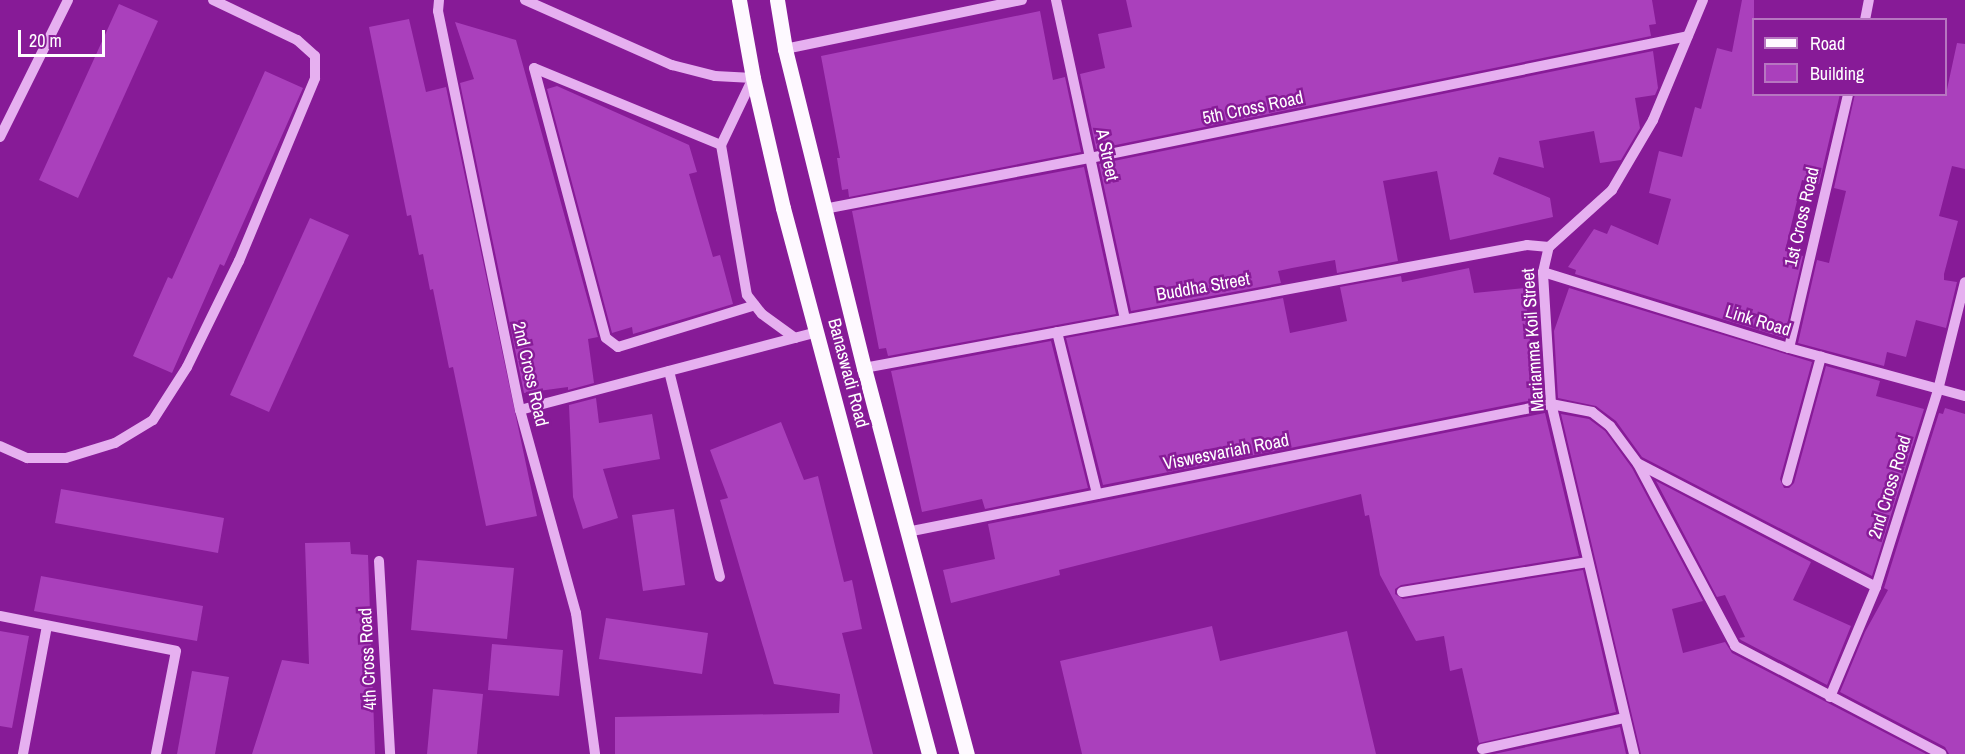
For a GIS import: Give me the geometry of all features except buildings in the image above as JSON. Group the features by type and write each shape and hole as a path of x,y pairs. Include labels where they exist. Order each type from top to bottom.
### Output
{"main road":[{"name":"Banaswadi Road","path":"739,0 753,78 783,208 929,754"},
{"name":"Banaswadi Road","path":"777,0 786,49 864,369 967,754"}],"street":[{"path":"0,137 68,0"},
{"path":"0,446 27,458 66,458 115,443 153,420 187,367 239,261 315,78 315,56 297,40 213,0"},
{"name":"2nd Cross Road","path":"439,0 438,11 520,410 576,613 595,754"},
{"path":"525,0 672,65 715,76 753,78 721,145 747,295 762,314 795,338"},
{"path":"786,49 1022,0"},
{"name":"A Street","path":"1056,0 1125,318"},
{"name":"Mariamma Koil Street","path":"1634,754 1551,404 1543,272 1549,247 1612,190 1653,120 1703,0"},
{"path":"1865,18 1869,0"},
{"name":"5th Cross Road","path":"824,209 1090,158 1689,36"},
{"path":"721,145 534,68 606,338 618,347 755,305"},
{"name":"1st Cross Road","path":"1789,348 1848,96"},
{"name":"Buddha Street","path":"864,369 1125,318 1527,245 1549,247"},
{"name":"Link Road","path":"1543,272 1789,348 1965,396"},
{"name":"2nd Cross Road","path":"1830,697 1876,587 1938,390 1965,282"},
{"path":"520,410 817,332"},
{"path":"1057,332 1097,494"},
{"path":"1787,481 1821,357"},
{"path":"669,371 720,577"},
{"path":"1551,404 1592,412 1602,417 1638,464 1735,646 1942,754"},
{"name":"Viswesvariah Road","path":"907,532 1551,404"},
{"path":"1638,464 1876,587"},
{"name":"4th Cross Road","path":"379,561 390,754"},
{"path":"1402,592 1588,562"},
{"path":"0,616 176,651 156,754"},
{"path":"23,754 47,626"},
{"path":"1482,749 1624,718"}]}
